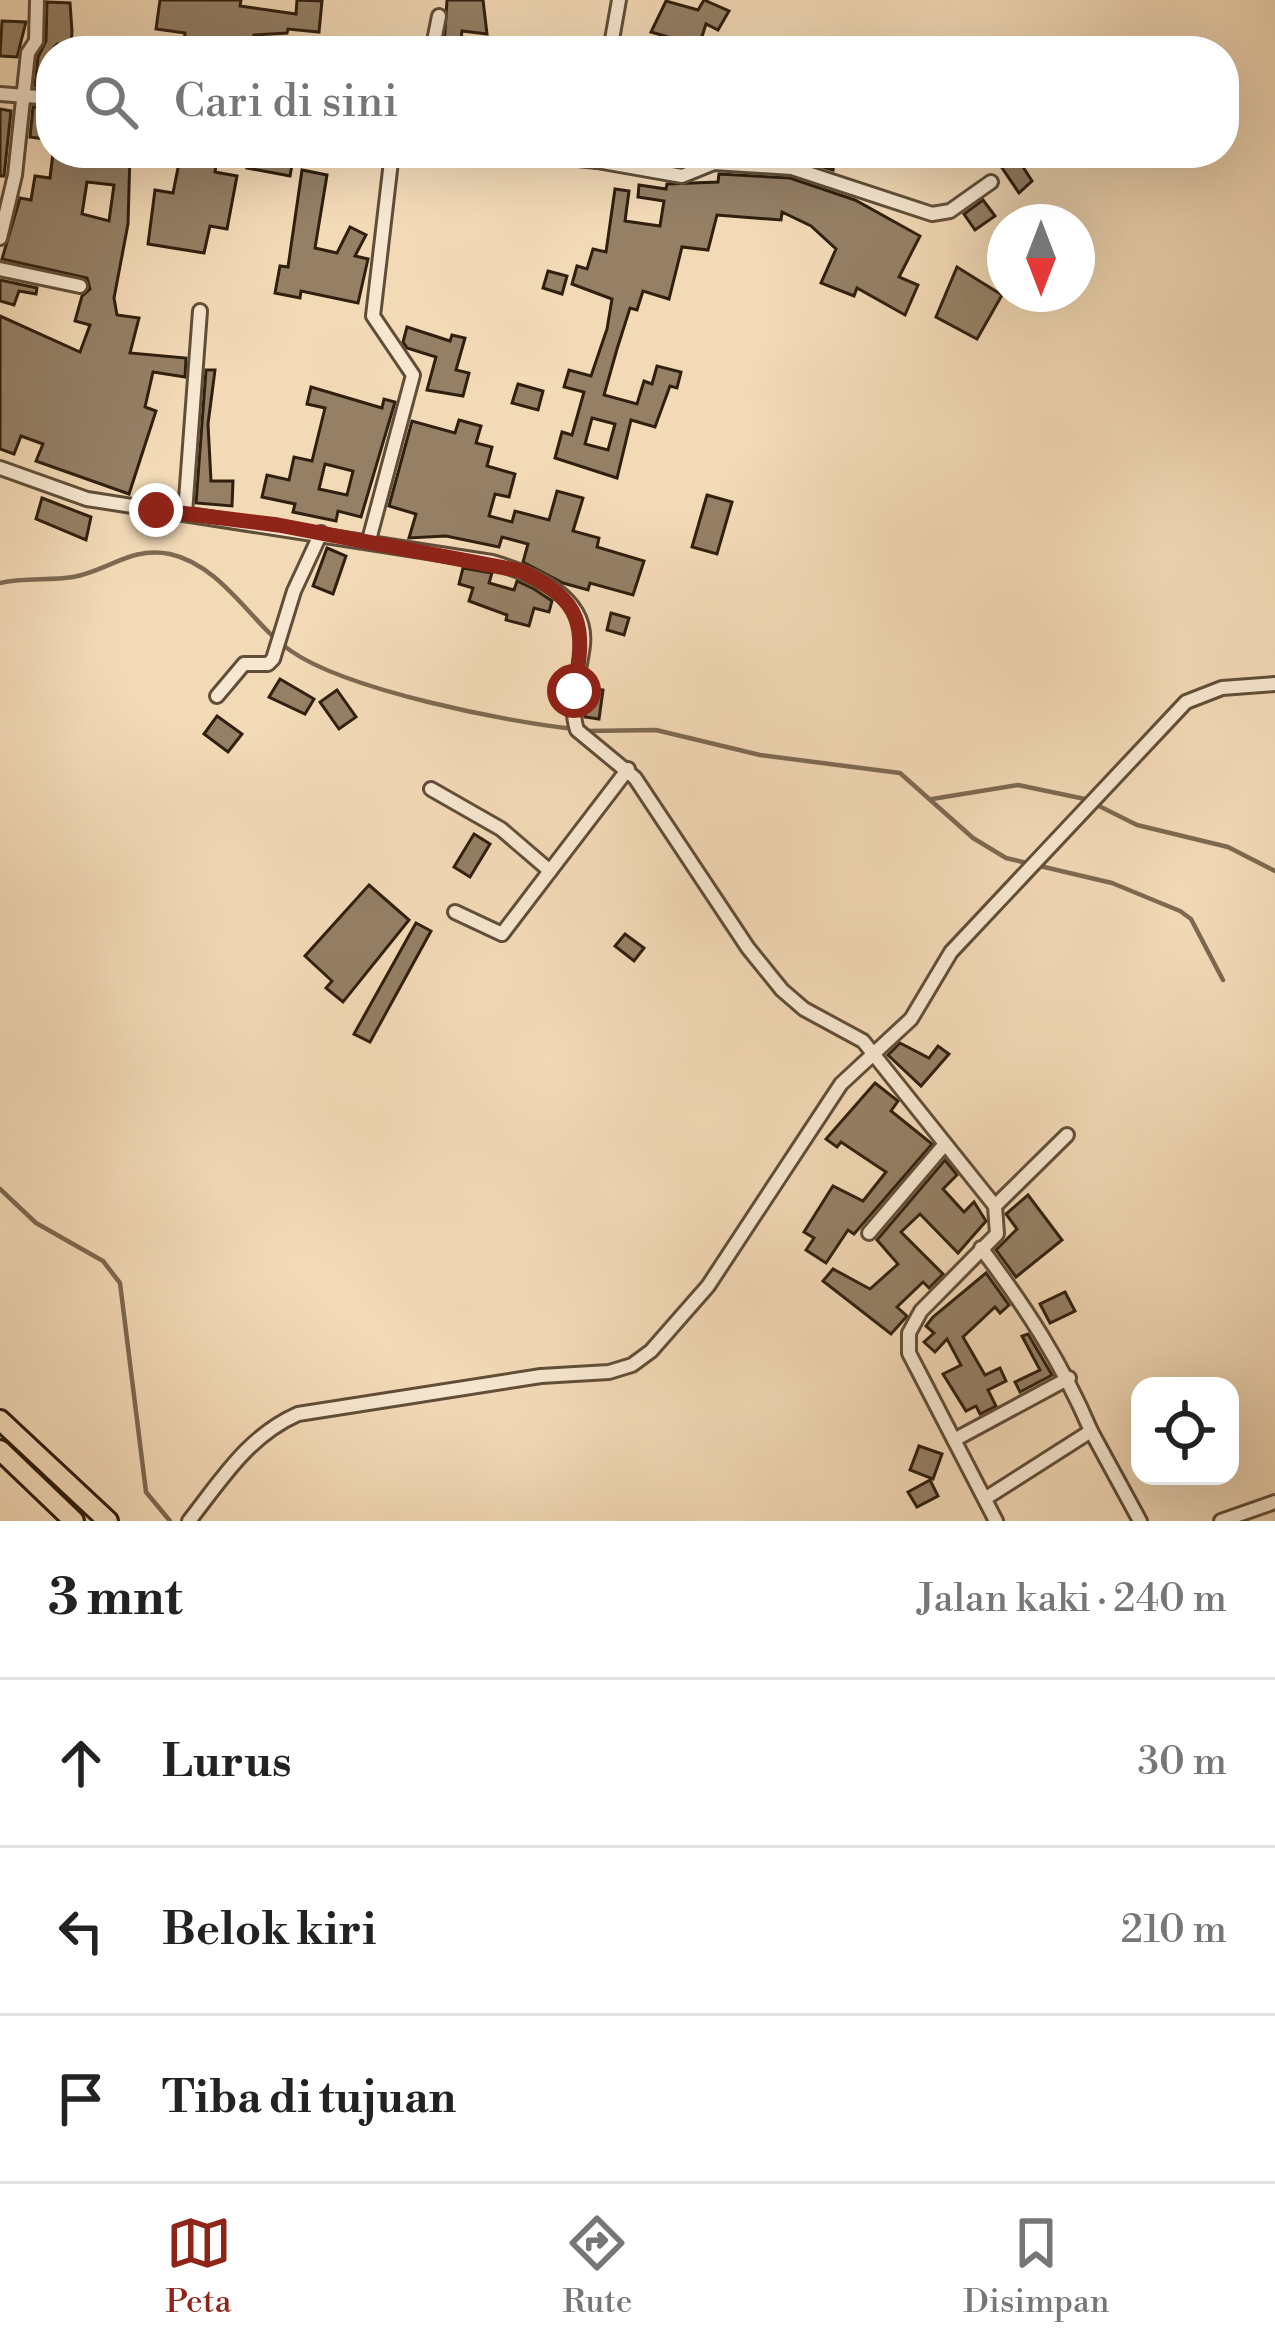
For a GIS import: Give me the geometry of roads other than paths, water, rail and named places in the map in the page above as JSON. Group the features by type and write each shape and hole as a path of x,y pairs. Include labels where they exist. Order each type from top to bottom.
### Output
{"main road":[{"path":"0,1420 109,1521"},
{"path":"0,1450 74,1521"}],"street":[{"path":"36,36 38,0"},
{"path":"613,36 619,0"},
{"path":"435,36 439,16"},
{"path":"0,238 28,52 36,37"},
{"path":"0,94 36,97"},
{"path":"369,541 412,375 374,316 390,168"},
{"path":"646,168 682,176 702,168"},
{"path":"786,168 932,214 958,207 991,182"},
{"path":"0,269 80,286"},
{"path":"185,512 200,311"},
{"path":"0,468 86,499 492,562 550,584 570,606 583,634 575,726 628,769 782,990 804,1009 863,1040 995,1206 998,1234 921,1311 909,1333 909,1352 996,1521"},
{"path":"217,696 239,667 272,659 294,591 322,532"},
{"path":"189,1521 242,1452 269,1427 298,1414 632,1366 708,1286 841,1084 911,1019 951,952 1076,824 1170,717 1186,702 1222,688 1275,685"},
{"path":"455,912 502,934 628,769"},
{"path":"431,789 501,830 550,871"},
{"path":"995,1206 1067,1135"},
{"path":"868,1233 945,1144"},
{"path":"982,1248 1069,1378 1090,1431 1141,1521"},
{"path":"954,1440 1069,1378"},
{"path":"986,1498 1090,1431"},
{"path":"1221,1521 1275,1502"}],"waterway":[{"path":"0,583 73,577 143,553 170,554 206,571 277,640 316,665 428,702 575,729"},
{"path":"587,731 656,730 760,755 900,773 973,838 1006,858 1112,883 1180,911 1191,919 1223,980"},
{"path":"932,799 1018,785 1085,799 1137,825 1228,847 1275,871"},
{"path":"0,1189 36,1223 103,1261 120,1283 146,1492 170,1521"}]}
